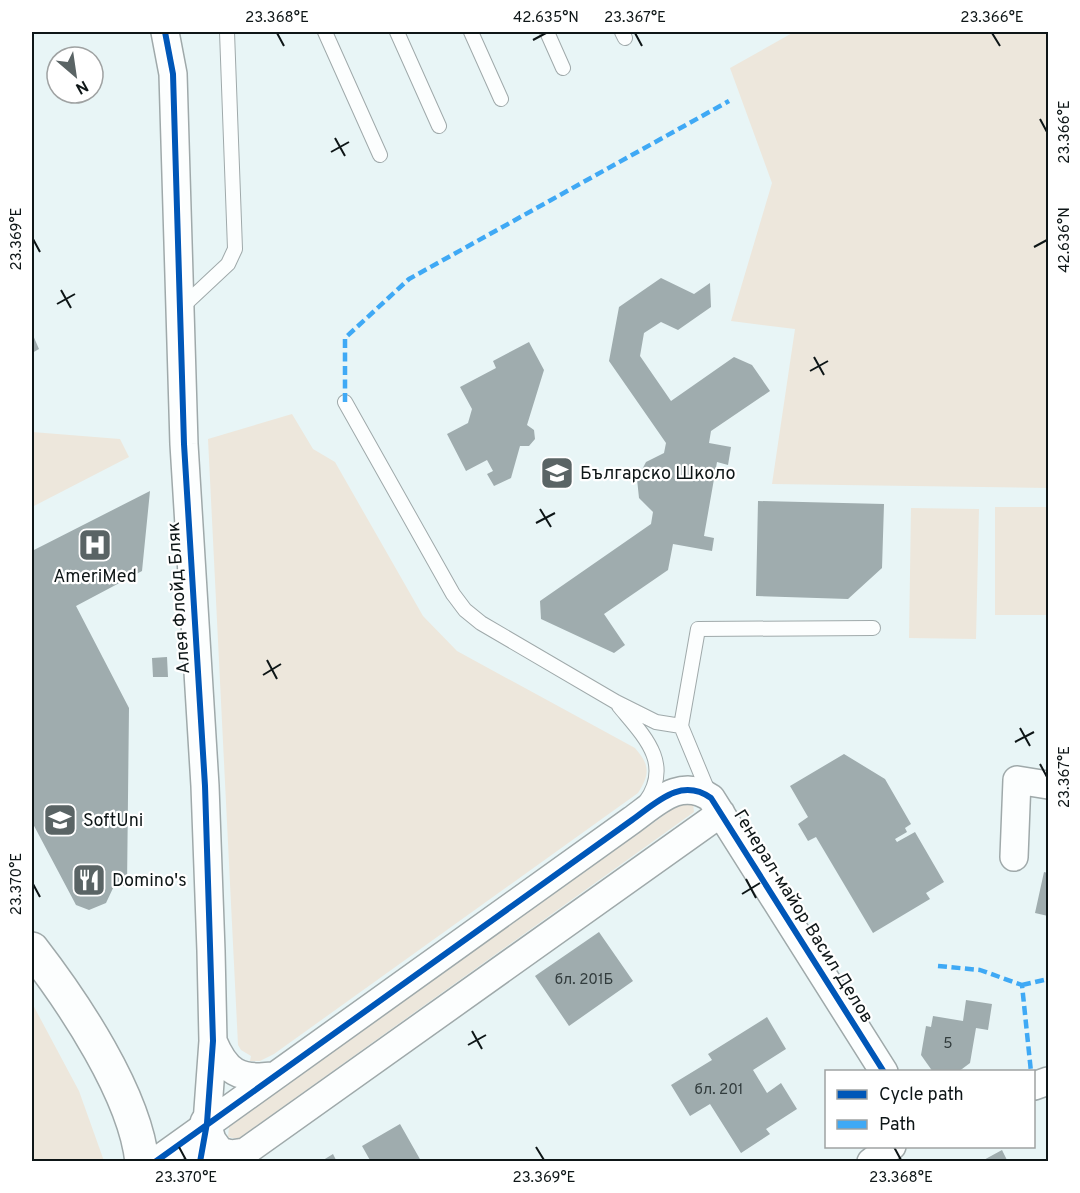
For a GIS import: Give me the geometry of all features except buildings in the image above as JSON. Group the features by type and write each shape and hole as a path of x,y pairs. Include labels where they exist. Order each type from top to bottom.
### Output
{"street":[{"name":"Алея Флойд Бляк","path":"165,32 173,74 184,453 205,786 213,1041 207,1123 200,1161"},
{"path":"1014,856 1017,780 1048,785"},
{"path":"155,1161 667,795 707,800"},
{"path":"238,1157 707,800"},
{"name":"Генерал-майор Васил Делов","path":"707,800 883,1070"},
{"path":"32,949 78,1014 114,1079 134,1123 142,1161"},
{"path":"213,1041 220,1056 238,1074 252,1078 273,1076"},
{"name":"Алея Флойд Бляк","path":"207,1123 212,1140 220,1151 238,1157"},
{"path":"871,1161 889,1148"}],"lane":[{"path":"180,309 228,264 235,249 227,32"},
{"path":"325,32 380,155"},
{"path":"397,32 439,126"},
{"path":"471,32 501,99"},
{"path":"547,32 563,68"},
{"path":"345,402 465,610 481,623 616,702 656,722 681,726"},
{"path":"707,800 681,726 698,629 873,628"},
{"path":"616,702 654,753 657,772 654,789 632,820"}],"shaded area":[{"path":"794,32 1048,32 1048,488 772,484 795,329 731,321 772,183 730,68"},
{"path":"292,414 313,449 335,462 423,616 457,651 635,748 647,770 638,793 274,1054 260,1061 250,1061 251,1056 241,1050 238,1045 208,439"},
{"path":"32,432 120,439 129,457 32,507"},
{"path":"995,507 1048,507 1048,615 995,615"},
{"path":"911,508 979,509 976,639 909,638"},
{"path":"681,803 693,803 694,812 238,1139 228,1137 229,1127"},
{"path":"32,1003 79,1091 104,1161 32,1161"}],"marked path":[{"path":"345,402 345,338 409,279 729,101"},
{"path":"938,966 980,970 1022,985 1031,1070"},
{"path":"1022,985 1048,979"}],"cycle path":[{"path":"165,32 173,74 184,444 205,786 213,1041 207,1123 200,1162"},
{"path":"155,1162 651,806 679,791 700,792 711,798 883,1070"}],"place":[{"name":"Българско Школо","path":"557,473"},
{"name":"AmeriMed","path":"95,545"},
{"name":"SoftUni","path":"60,820"},
{"name":"Domino's","path":"89,880"}]}
